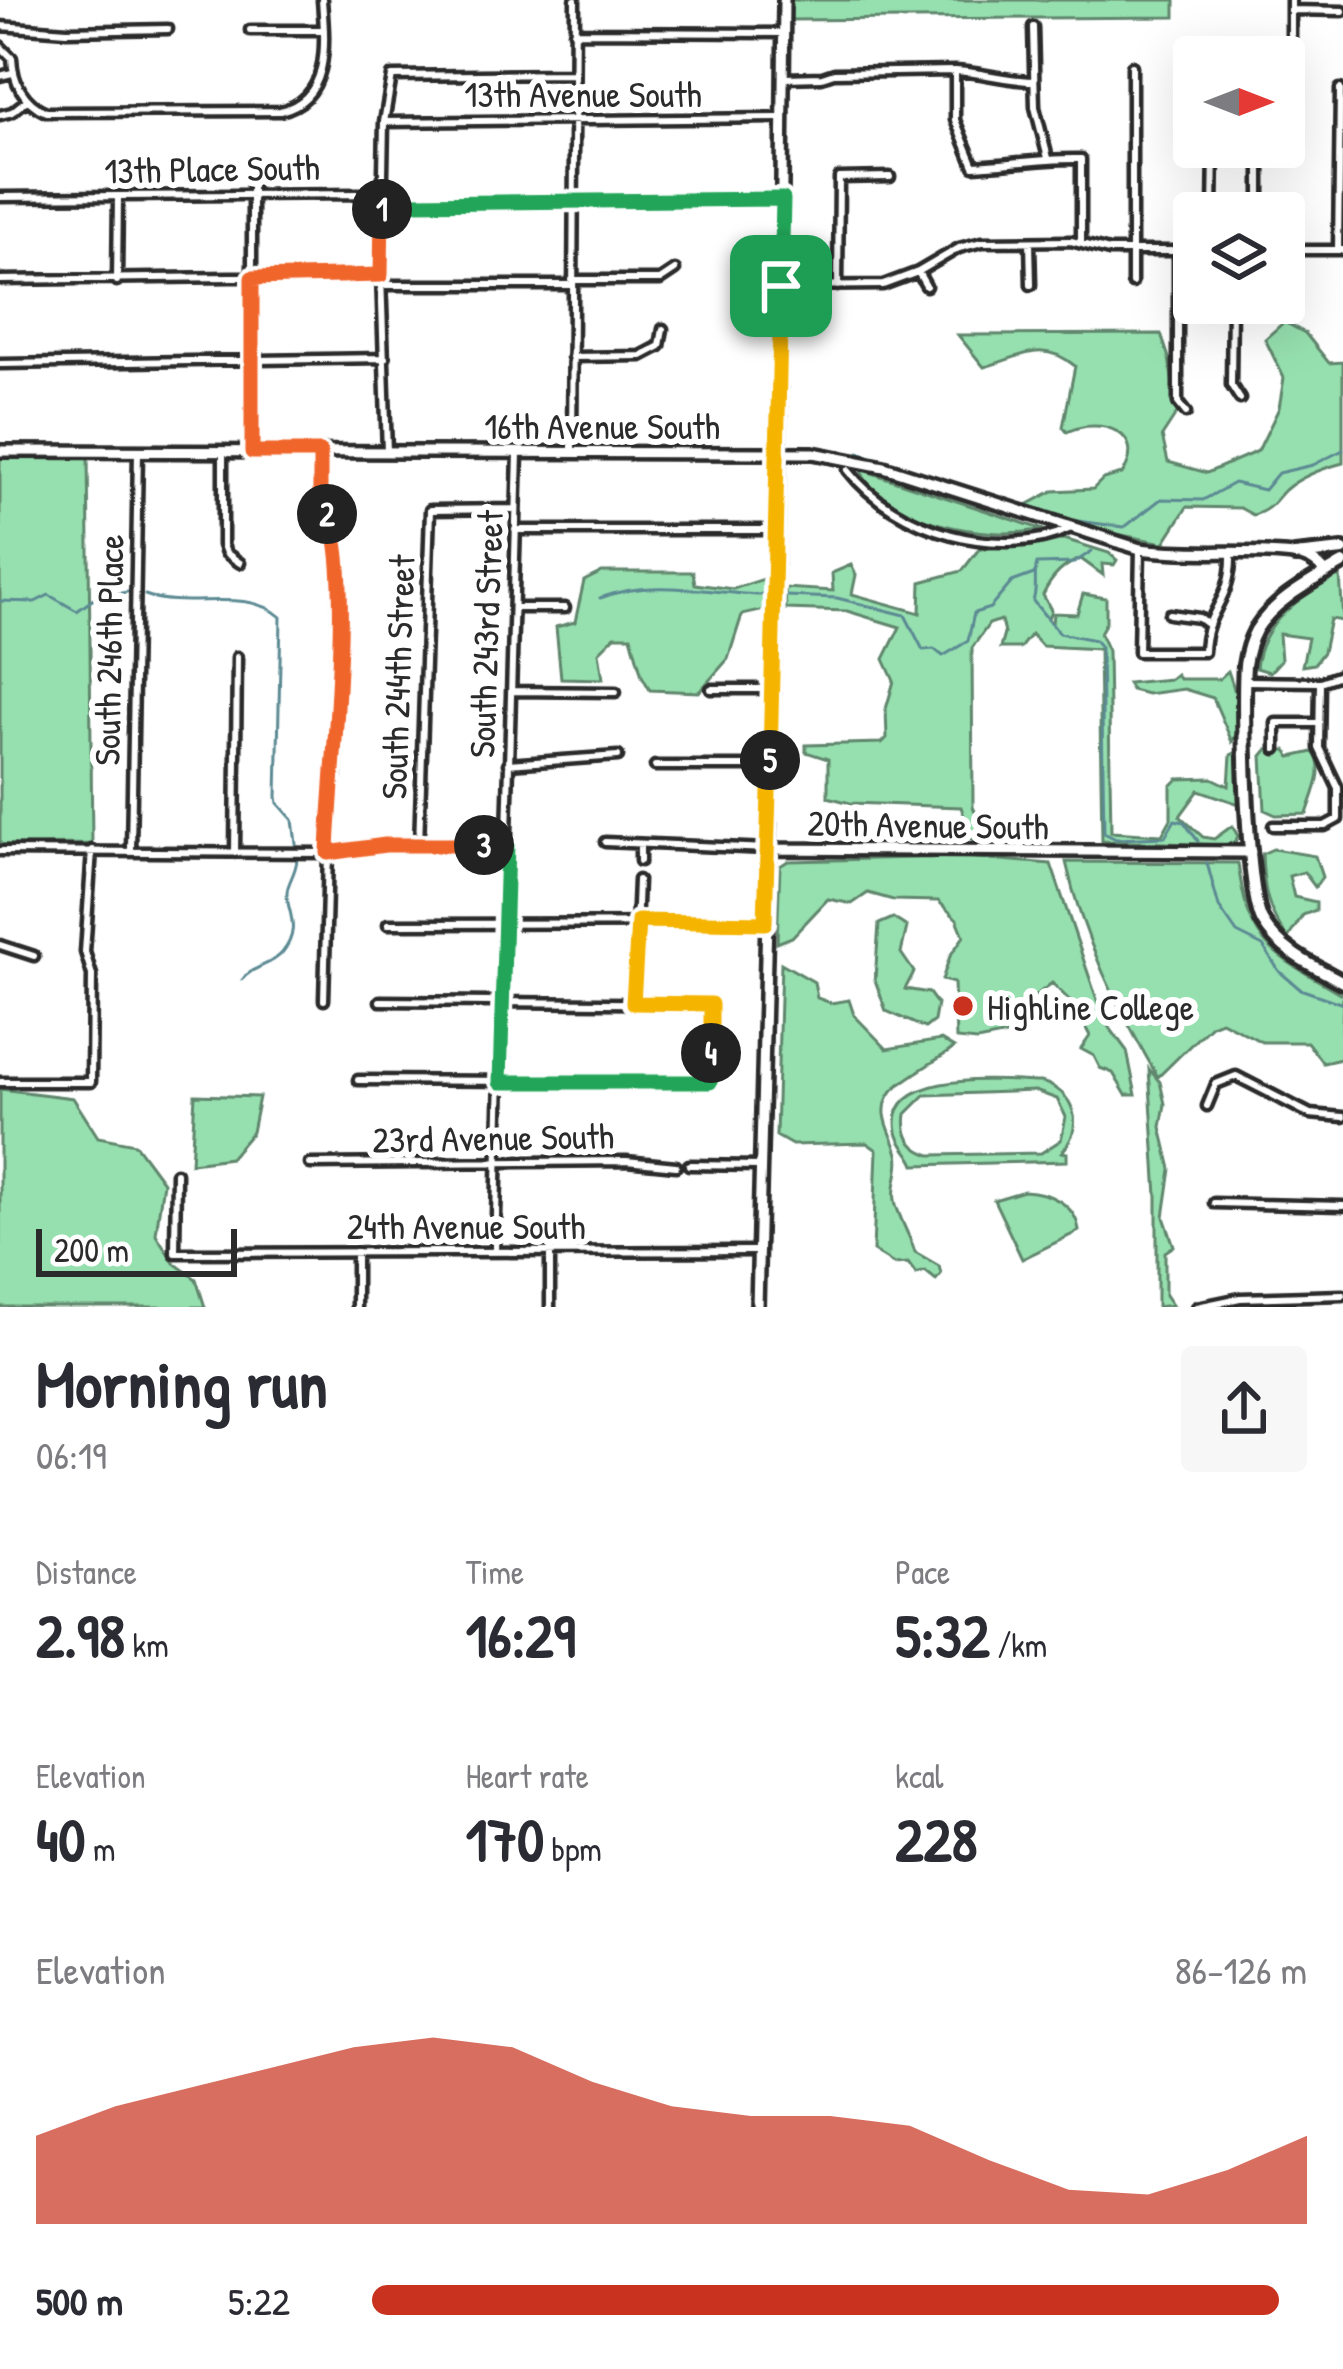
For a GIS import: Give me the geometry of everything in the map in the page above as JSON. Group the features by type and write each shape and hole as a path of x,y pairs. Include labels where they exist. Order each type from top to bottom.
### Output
{"main road":[{"path":"757,1307 779,452 784,0"},
{"name":"16th Avenue South","path":"0,451 813,453 866,462 1140,549 1179,555 1295,555 1326,573"},
{"path":"1295,555 1343,550"},
{"path":"1309,560 1312,582"},
{"path":"1343,563 1278,605 1262,621 1249,646 1245,681 1253,895 1266,927 1294,956 1343,982"},
{"name":"20th Avenue South","path":"767,849 1251,852"}],"street":[{"path":"0,46 12,58 12,73 26,100 46,112 287,110 312,92 327,68 322,0"},
{"path":"572,453 575,0"},
{"path":"1291,0 1291,36"},
{"path":"1291,10 1343,11"},
{"path":"0,26 67,31 168,29"},
{"path":"1033,27 1035,107 1048,158"},
{"path":"250,30 324,30"},
{"path":"574,32 784,33"},
{"path":"1132,66 1132,283"},
{"path":"784,78 955,71 1003,81 1034,81"},
{"path":"955,71 955,119 974,166 1081,159 1081,243"},
{"path":"0,76 12,73"},
{"path":"387,452 382,199 384,122 392,76 572,74"},
{"path":"1305,250 1341,250 1340,89"},
{"path":"0,115 26,100"},
{"name":"13th Avenue South","path":"384,122 783,118"},
{"path":"252,163 252,452"},
{"path":"838,286 839,178 890,177"},
{"name":"13th Place South","path":"0,197 359,194 413,203 783,199"},
{"path":"117,280 118,196"},
{"path":"1030,242 1030,285"},
{"path":"781,286 883,285 970,244 1081,243 1099,249 1173,252"},
{"path":"381,285 660,280 675,270"},
{"path":"918,272 926,286"},
{"path":"0,280 381,275"},
{"path":"1178,324 1178,403 1186,413"},
{"path":"1232,324 1231,385 1240,399"},
{"path":"572,358 645,355 660,346 663,329"},
{"path":"0,364 385,358"},
{"name":"South 246th Place","path":"131,850 139,451"},
{"path":"223,452 223,545 240,563"},
{"path":"320,452 320,501 336,532 336,772 328,853 324,1000"},
{"name":"South 243rd Street","path":"495,1250 518,453"},
{"path":"848,470 894,510 961,536 1006,541 1071,528"},
{"name":"South 244th Street","path":"419,845 430,510 516,509"},
{"path":"515,530 776,530"},
{"path":"1140,549 1138,652 1204,652 1208,624 1231,581 1231,555"},
{"path":"513,608 565,608"},
{"path":"1169,614 1208,624"},
{"path":"235,853 231,798 237,657"},
{"path":"1245,681 1320,682 1343,674"},
{"path":"1273,826 1325,826 1338,818 1339,789 1319,748 1320,682"},
{"path":"712,689 772,689"},
{"path":"511,691 616,692"},
{"path":"1276,749 1276,722 1319,723"},
{"path":"508,764 618,756"},
{"path":"656,766 770,766"},
{"name":"20th Avenue South","path":"604,842 767,849"},
{"path":"640,844 640,861"},
{"path":"0,851 328,853 419,845 507,845"},
{"path":"0,1082 91,1082 92,975 86,952 92,850"},
{"path":"633,1003 638,880"},
{"path":"388,924 765,923"},
{"path":"0,945 34,956"},
{"path":"358,1080 710,1082 711,1004 380,1001"},
{"path":"1208,1106 1216,1084 1236,1076 1310,1114 1343,1117"},
{"name":"23rd Avenue South","path":"310,1164 626,1160 676,1166"},
{"path":"689,1165 760,1166"},
{"name":"24th Avenue South","path":"176,1173 176,1252 758,1252"},
{"path":"1214,1203 1343,1206"},
{"path":"550,1250 550,1307"},
{"path":"356,1252 356,1307"},
{"path":"1197,1307 1240,1298 1343,1295"}],"green space":[{"path":"790,0 1175,0 1175,17 790,20"},
{"path":"1288,324 1305,333 1329,363 1343,362 1343,463 1298,481 1253,515 1240,508 1187,507 1164,543 1116,534 1027,505 1053,491 1093,489 1103,479 1122,474 1129,460 1125,438 1106,427 1067,432 1063,427 1075,366 1063,358 1030,353 984,367 958,335 1161,334 1177,413 1162,436 1168,462 1207,473 1258,451 1279,408 1284,378 1265,339"},
{"path":"0,451 88,451 92,844 0,845"},
{"path":"860,468 1041,529 995,533 913,515 871,487"},
{"path":"1064,539 1117,560 1114,565 1102,564 1103,575 1081,559 1074,562 1058,573 1043,595 1052,624 1053,613 1077,614 1083,594 1106,598 1106,622 1100,633 1108,651 1111,832 1162,835 1171,819 1171,786 1178,779 1212,778 1229,786 1231,755 1239,751 1239,804 1199,790 1180,816 1203,837 1214,839 1232,826 1238,836 1235,842 1102,841 1099,649 1042,646 1031,634 1020,648 1000,648 1001,620 989,624 972,648 973,807 982,826 1000,841 997,847 972,839 961,807 850,803 828,797 828,759 806,752 806,745 882,743 887,738 886,709 894,681 884,659 900,627 847,611 786,609 785,588 833,591 832,573 851,565 856,575 852,594 920,613 921,582 962,571 979,549"},
{"path":"602,572 693,572 695,584 733,589 770,577 769,609 742,615 728,659 699,692 650,690 631,636 615,636 599,652 603,679 561,678 556,627 575,622 584,581"},
{"path":"1340,575 1343,621 1330,619 1323,652 1314,664 1302,666 1308,638 1279,634 1281,660 1270,672 1256,668 1274,623 1298,601"},
{"path":"1228,671 1239,717 1232,742 1213,698 1184,689 1147,694 1131,690 1127,683 1170,679 1176,674 1179,679 1219,679"},
{"path":"1267,750 1286,750 1291,757 1313,752 1319,774 1307,814 1276,815 1265,810 1262,756"},
{"path":"1273,849 1315,856 1322,877 1315,887 1304,872 1289,876 1294,897 1316,902 1316,910 1303,915 1288,938 1275,919 1265,888 1262,854"},
{"path":"964,857 1051,864 1104,1020 1127,1051 1136,1095 1126,1095 1113,1073 1100,1068 1094,1056 1081,1049 1090,1036 1074,1005 1052,983 1026,1003 1012,1034 977,1041 956,1039 954,983 942,980 964,936 957,919 938,901 893,900 868,893 852,904 828,899 792,937 777,943 780,866 788,861"},
{"path":"1066,862 1238,863 1249,914 1268,946 1343,995 1341,1059 1323,1063 1307,1042 1262,1042 1221,1021 1211,1025 1158,1077 1103,973"},
{"path":"893,918 907,927 901,953 914,972 905,989 929,993 937,1004 934,1021 925,1028 886,1011 875,980 879,924"},
{"path":"781,963 814,982 817,998 831,1003 849,1000 854,1015 887,1049 941,1040 954,1048 896,1087 885,1107 899,1160 896,1206 915,1252 939,1266 941,1274 936,1280 925,1271 916,1274 908,1263 894,1264 873,1251 877,1150 867,1143 792,1145 776,1136"},
{"path":"1149,1069 1160,1082 1165,1104 1161,1127 1171,1169 1164,1217 1174,1246 1165,1252 1165,1295 1172,1305 1157,1307 1157,1196"},
{"path":"975,1081 1041,1082 1062,1093 1073,1111 1073,1131 1062,1152 1067,1153 1067,1161 915,1165 900,1141 898,1111 909,1097 927,1088","holes":["1035,1091 1057,1099 1066,1117 1061,1140 1041,1153 931,1155 914,1145 906,1128 906,1114 925,1095"]},
{"path":"0,1089 73,1098 98,1137 135,1144 163,1182 156,1234 174,1263 196,1279 205,1307 0,1307"},
{"path":"195,1095 259,1097 252,1132 230,1158 191,1163"},
{"path":"1024,1191 1060,1201 1073,1214 1079,1231 1022,1259 994,1200"}],"waterway":[{"path":"1126,526 1161,499 1203,500 1234,483 1264,490 1278,473 1313,465 1343,450"},
{"path":"859,453 1070,520 1124,527"},
{"path":"1092,551 1074,563 1037,564 1033,601 1059,633 1095,640 1101,647 1104,833 1116,839 1165,837 1175,820 1184,822 1198,841"},
{"path":"785,596 837,598 905,615 923,650 934,649 943,656 968,641 974,613 990,608 1012,582 1034,574"},
{"path":"600,598 660,588 762,595"},
{"path":"0,601 35,602 49,595 77,611 95,598 127,592"},
{"path":"145,595 251,603 281,617 277,797 293,820 296,844"},
{"path":"242,980 278,957 289,943 292,925 287,894 297,859"},
{"path":"1207,863 1219,907 1237,933 1263,946 1279,971 1300,989 1343,1004"}],"place":[{"name":"Highline College","path":"963,1006"}],"route":[{"path":"382,199 572,203 783,199 781,286 765,923 638,921 633,1003 711,1004 710,1082 500,1082 507,845 385,845 328,853 328,816 336,772 338,542 321,506 320,452 252,452 252,278 381,275 382,199"}]}
